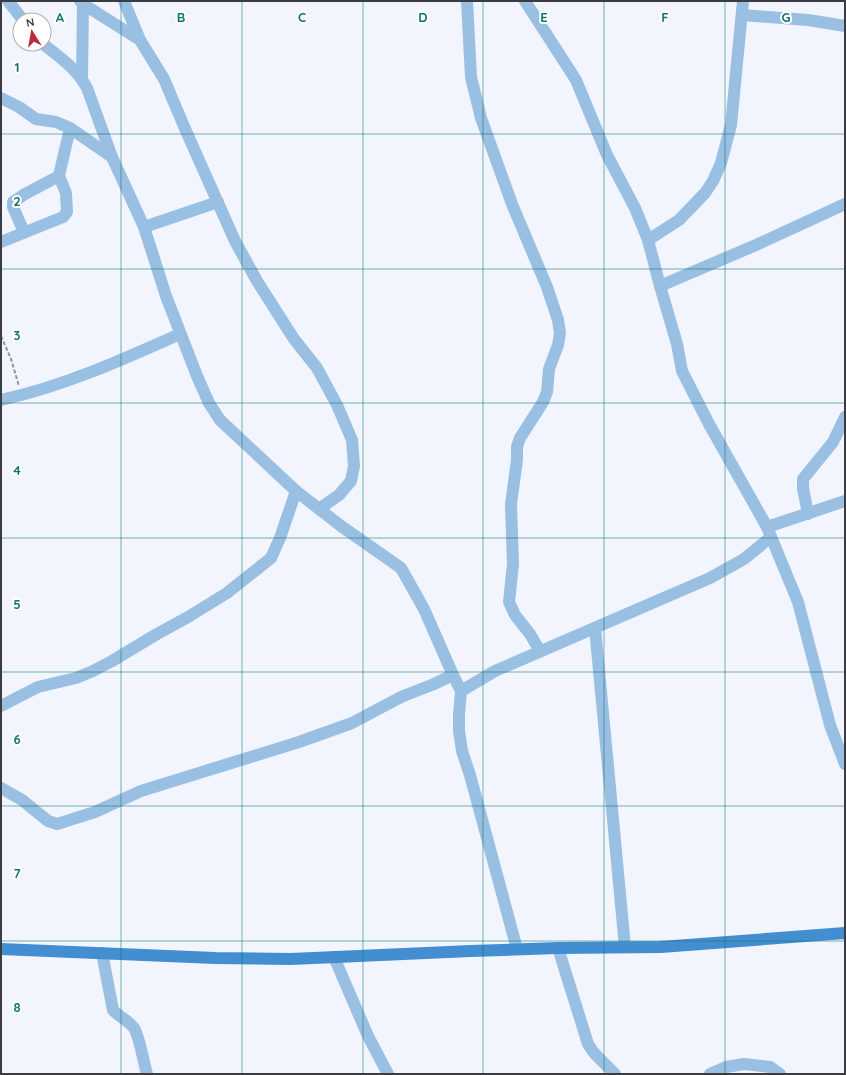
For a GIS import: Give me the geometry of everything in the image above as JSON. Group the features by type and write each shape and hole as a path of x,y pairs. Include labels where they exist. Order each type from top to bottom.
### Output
{"main road":[{"path":"1,949 102,954 283,959 558,948 661,947 845,933"}],"street":[{"path":"8,1 17,12"},
{"path":"124,1 140,40 164,79 235,241 257,281 294,339 317,368 337,405 352,440 354,466 351,481 339,495 319,509"},
{"path":"468,1 471,77 481,118 512,204 547,287 558,320 560,333 558,345 550,369 544,402 520,438 517,447 517,460 511,504 513,564 509,602 515,615 530,634 540,651"},
{"path":"648,240 679,220 705,193 713,181 721,163 731,125 743,1"},
{"path":"82,2 140,40"},
{"path":"82,2 82,78"},
{"path":"529,3 576,80 607,155 635,208 648,240 677,344 682,371 709,424 769,532 798,602 830,725 845,764"},
{"path":"742,15 808,20 845,26"},
{"path":"52,50 61,57 82,78 87,88 112,157 144,227 180,334 209,403 220,420 296,491 341,526 401,568 424,609 461,691 459,731 462,751 470,775 517,950"},
{"path":"1,98 19,106 36,119 56,122 70,128 112,157"},
{"path":"1,242 63,217 67,212 66,193 59,176 70,128"},
{"path":"24,232 13,207 13,202 59,176"},
{"path":"144,227 218,202"},
{"path":"660,286 756,245 845,204"},
{"path":"1,400 53,387 119,361 180,334"},
{"path":"808,514 803,488 803,479 833,442 845,417"},
{"path":"1,706 38,687 76,678 93,672 227,593 271,558 280,538 296,491"},
{"path":"461,691 495,671 710,578 744,559 769,532 808,514 845,501"},
{"path":"595,628 626,947"},
{"path":"1,788 22,800 48,821 57,824 95,812 141,791 300,742 352,723 401,697 453,675"},
{"path":"558,948 588,1044 594,1053 616,1074"},
{"path":"102,954 113,1010 135,1030 147,1074"},
{"path":"334,957 368,1036 388,1074"},
{"path":"710,1074 726,1068 744,1064 770,1067 780,1074"}],"path":[{"path":"1,336 11,359 22,395"}]}
